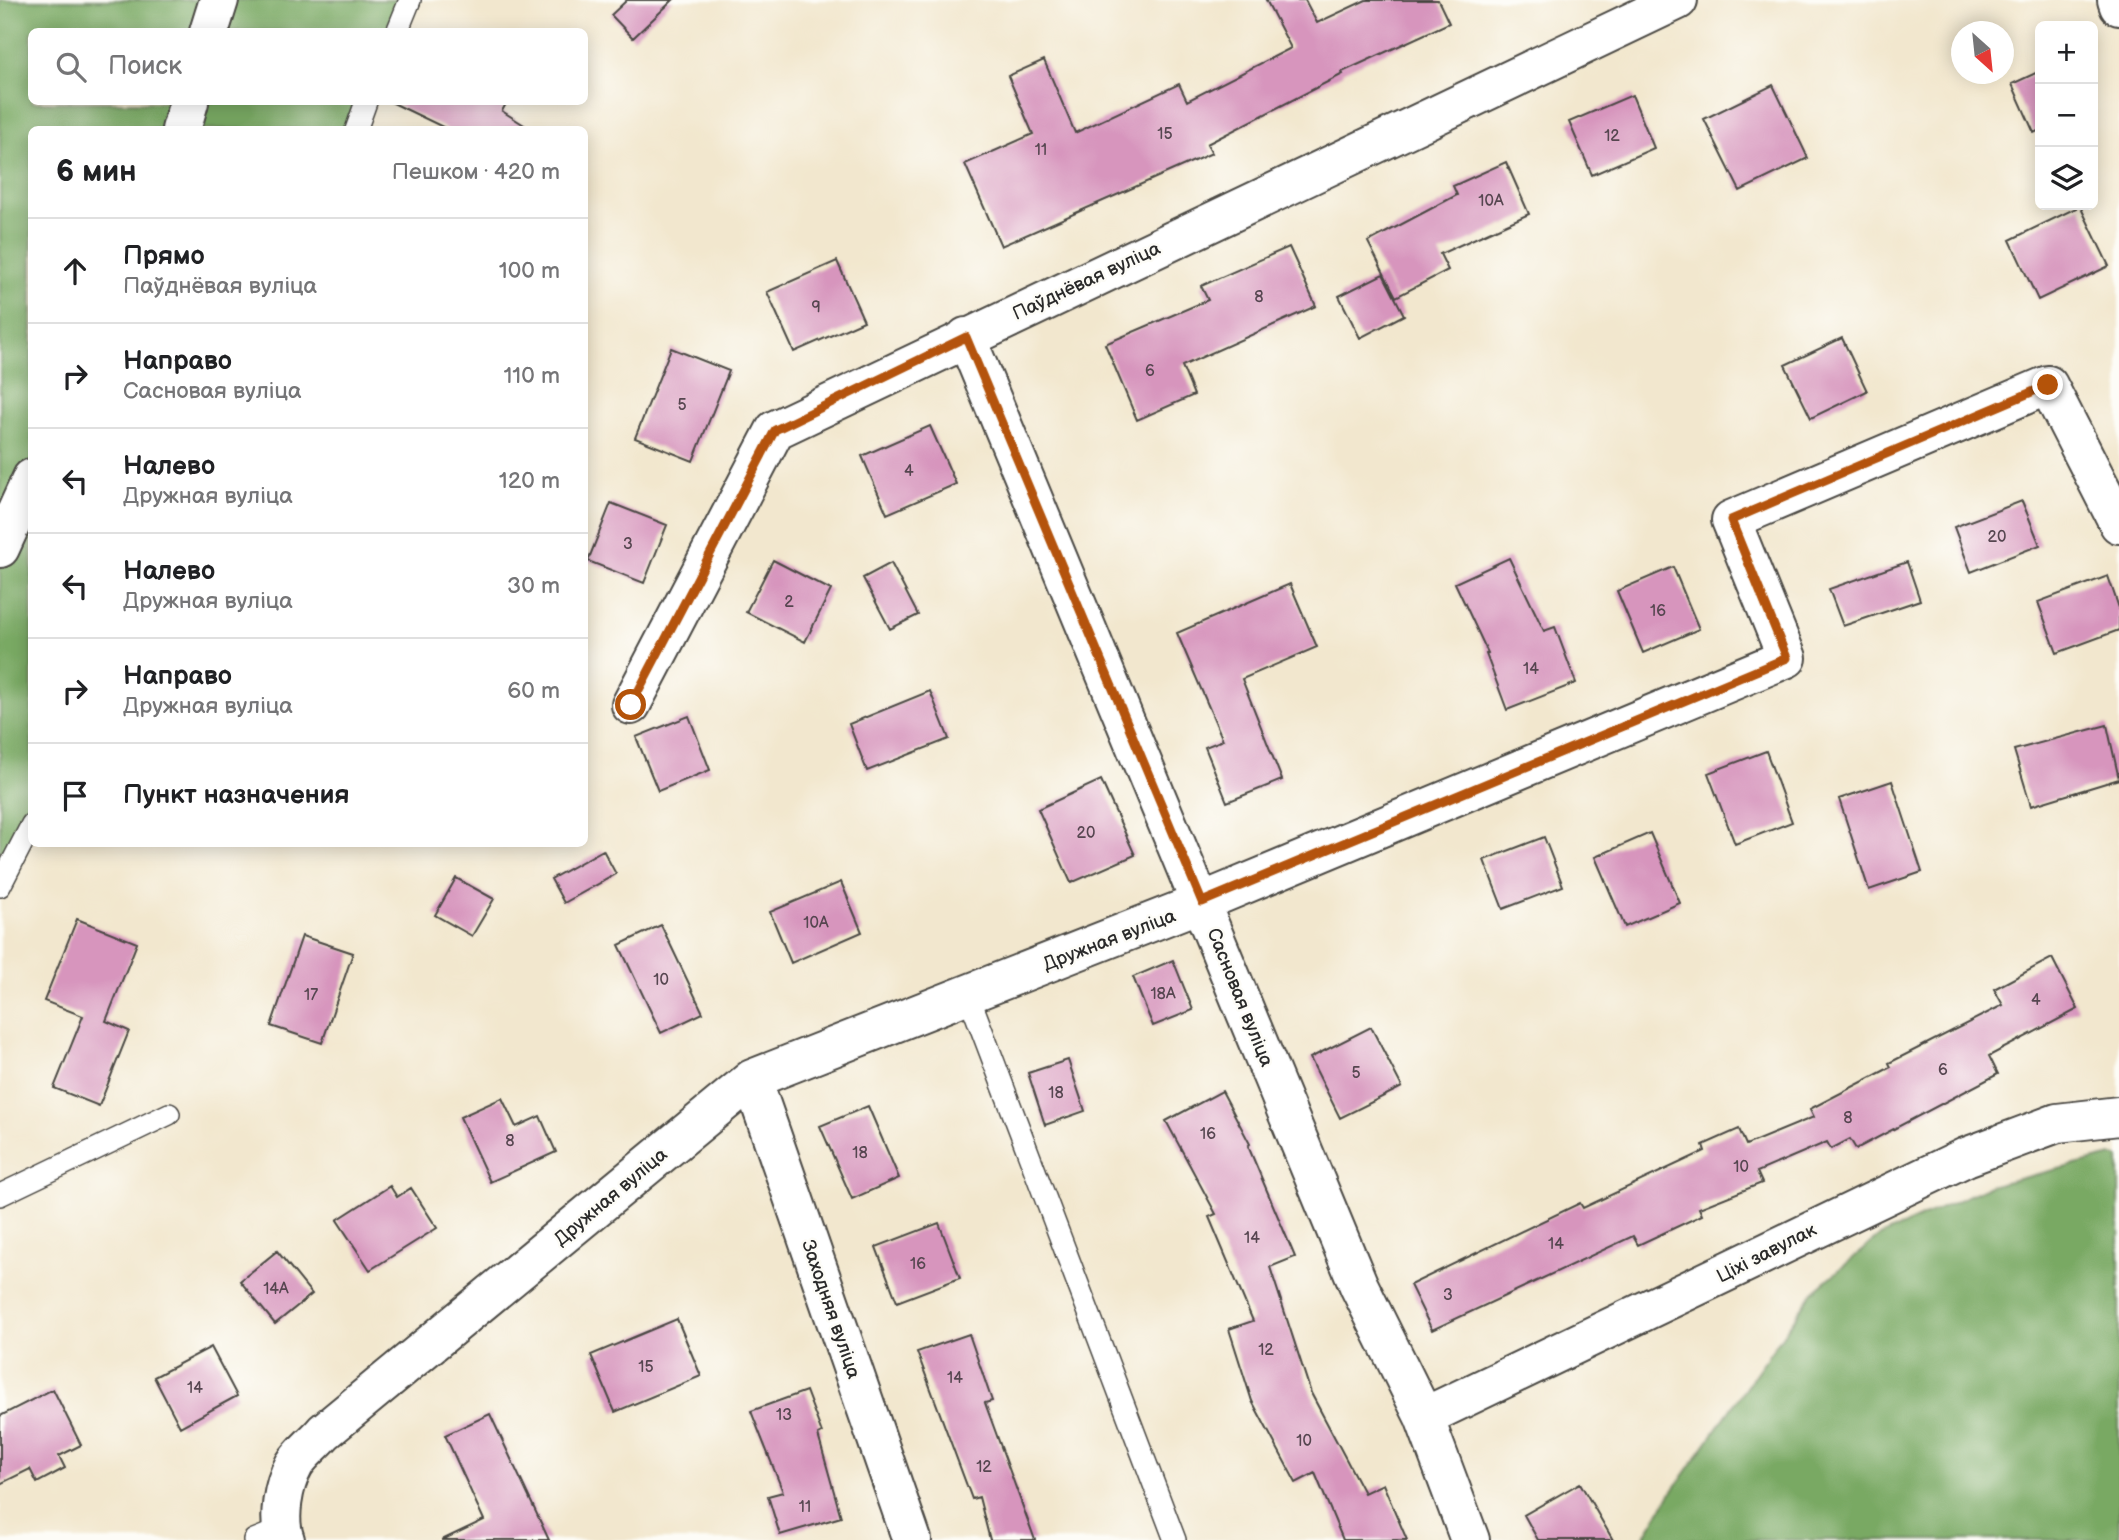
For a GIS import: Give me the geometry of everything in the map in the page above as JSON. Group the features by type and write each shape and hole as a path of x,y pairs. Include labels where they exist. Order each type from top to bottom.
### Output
{"street":[{"path":"210,28 219,0"},
{"name":"Паўднёвая вуліца","path":"631,705 775,430 1678,0"},
{"path":"2117,0 2119,6"},
{"path":"182,126 188,105"},
{"name":"Сасновая вуліца","path":"966,337 1359,1286 1424,1417 1470,1540"},
{"name":"Дружная вуліца","path":"273,1536 295,1465 324,1432 752,1079 1202,902 1787,658 1731,520 2048,385 2119,524"},
{"path":"0,548 28,487"},
{"name":"Заходняя вуліца","path":"752,1079 912,1540"},
{"name":"Ціхі завулак","path":"1424,1417 1966,1157 2057,1123 2119,1116"}],"lane":[{"path":"399,28 410,0"},
{"path":"0,886 28,832"},
{"path":"968,994 1175,1540"},
{"path":"0,1195 169,1114"}],"green space":[{"path":"0,0 399,0 387,28 28,28 28,105 356,105 347,126 28,126 28,810 0,863"},
{"path":"2112,1156 2119,1157 2119,1540 1642,1540 1670,1495 1813,1292 1878,1237 1989,1186"}],"building":[{"path":"627,0 673,0 633,38 611,15"},
{"path":"1266,0 1305,0 1317,23 1366,0 1438,0 1449,23 1342,72 1343,74 1207,144 1212,153 1001,246 965,164 1033,134 1008,76 1044,60 1075,133 1179,84 1187,101 1291,48"},
{"path":"2035,73 2034,133 2012,84"},
{"path":"1773,85 1808,158 1740,191 1704,119"},
{"path":"1632,95 1654,148 1592,175 1569,122"},
{"path":"397,105 505,105 502,111 526,126 441,126"},
{"path":"1506,162 1529,214 1440,254 1448,270 1396,297 1368,242 1457,195 1453,186"},
{"path":"2072,210 2082,210 2109,266 2038,300 2010,240"},
{"path":"1289,247 1316,306 1182,366 1194,395 1137,420 1105,344 1208,300 1201,286"},
{"path":"837,261 864,321 794,352 767,292"},
{"path":"1383,274 1404,315 1360,338 1339,296"},
{"path":"1842,338 1867,391 1811,418 1785,365"},
{"path":"671,348 729,371 693,461 635,438"},
{"path":"930,426 956,484 887,514 862,456"},
{"path":"2022,501 2040,545 1971,572 1954,527"},
{"path":"611,503 667,525 644,583 588,561"},
{"path":"1509,558 1544,631 1555,627 1576,683 1507,710 1486,654 1488,653 1455,583"},
{"path":"773,560 831,590 805,642 746,612"},
{"path":"1907,562 1920,600 1843,626 1829,589"},
{"path":"891,563 918,615 890,629 863,578"},
{"path":"1673,567 1699,629 1643,653 1617,591"},
{"path":"2108,576 2119,608 2119,630 2057,653 2038,602"},
{"path":"1290,584 1317,647 1242,679 1282,780 1227,802 1205,747 1223,740 1177,633"},
{"path":"930,691 949,739 867,771 849,724"},
{"path":"689,716 710,770 658,791 636,737"},
{"path":"2107,725 2119,779 2031,806 2014,750"},
{"path":"1766,751 1792,822 1735,844 1708,773"},
{"path":"1101,780 1135,855 1071,883 1038,809"},
{"path":"1892,781 1922,872 1869,890 1839,799"},
{"path":"1650,833 1680,903 1625,927 1595,857"},
{"path":"1544,837 1563,886 1503,909 1484,860"},
{"path":"603,850 616,874 564,903 551,879"},
{"path":"456,878 494,899 472,936 435,915"},
{"path":"841,882 862,932 791,963 770,912"},
{"path":"77,919 137,943 106,1021 129,1031 99,1106 54,1088 83,1016 44,1001"},
{"path":"661,925 703,1013 661,1033 619,945"},
{"path":"302,936 353,953 322,1043 271,1026"},
{"path":"2052,958 2078,1009 1989,1056 1998,1074 1856,1149 1850,1139 1831,1149 1827,1142 1757,1172 1762,1183 1699,1208 1702,1215 1638,1245 1633,1236 1432,1330 1410,1285 1580,1203 1583,1208 1705,1151 1703,1145 1739,1129 1746,1145 1814,1117 1810,1109 1891,1067 1889,1063 2003,1005 1994,989"},
{"path":"1173,960 1193,1010 1153,1026 1133,977"},
{"path":"1371,1027 1402,1087 1340,1118 1310,1058"},
{"path":"1068,1060 1085,1111 1045,1125 1028,1073"},
{"path":"1222,1091 1250,1144 1248,1146 1295,1257 1270,1267 1311,1393 1364,1493 1383,1484 1407,1540 1343,1540 1315,1473 1296,1483 1252,1401 1229,1329 1253,1321 1209,1217 1216,1214 1166,1121"},
{"path":"502,1098 516,1127 540,1116 556,1152 490,1182 460,1117"},
{"path":"868,1106 899,1178 852,1199 820,1126"},
{"path":"390,1186 397,1197 411,1188 437,1228 370,1270 337,1220"},
{"path":"939,1223 960,1278 897,1302 876,1247"},
{"path":"277,1251 312,1294 275,1324 240,1281"},
{"path":"677,1319 701,1376 615,1412 591,1355"},
{"path":"969,1334 992,1401 985,1403 1035,1540 990,1540 979,1497 972,1499 917,1352"},
{"path":"211,1347 237,1396 180,1427 154,1377"},
{"path":"53,1389 81,1445 59,1456 65,1468 37,1483 30,1469 0,1484 0,1416"},
{"path":"806,1391 822,1433 818,1435 841,1517 780,1535 768,1496 783,1492 751,1411"},
{"path":"490,1414 549,1540 442,1540 484,1520 445,1435"},
{"path":"1580,1483 1613,1540 1538,1540 1524,1515"}],"route":[{"path":"631,705 775,430 966,337 1202,902 1787,658 1731,520 2048,385"}]}
